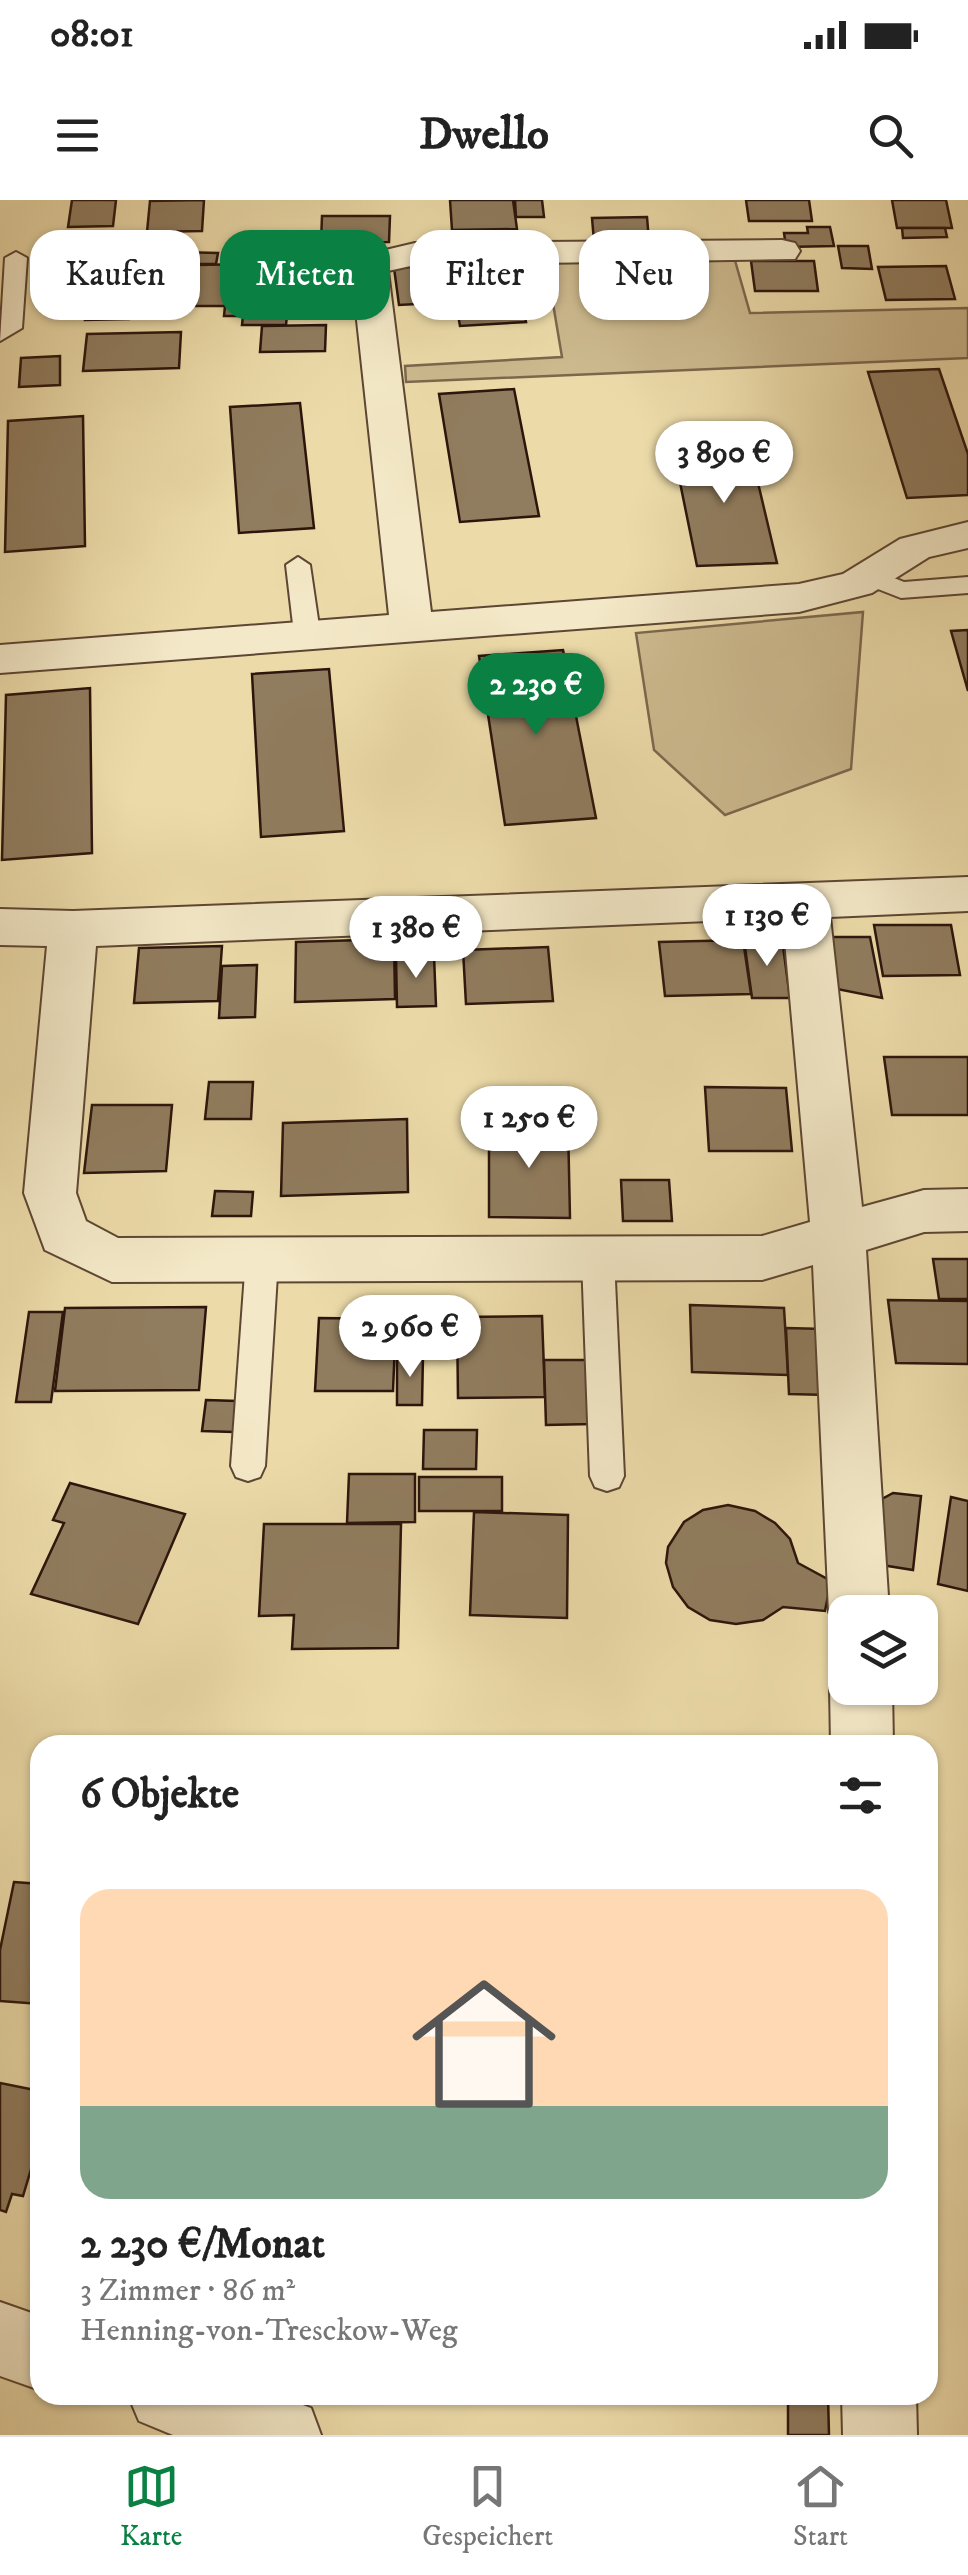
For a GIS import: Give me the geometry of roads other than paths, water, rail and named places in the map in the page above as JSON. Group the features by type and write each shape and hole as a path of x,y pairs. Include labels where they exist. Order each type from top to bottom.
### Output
{"street":[{"path":"411,624 369,265 415,254 782,251"},
{"path":"0,659 411,624 799,598 869,576 915,548 968,535"},
{"path":"0,926 74,929 968,894"},
{"path":"805,902 841,1233 856,1454 859,1595"},
{"path":"74,929 50,1193 64,1235 112,1260 762,1258 924,1211 968,1210"},
{"path":"861,1705 862,1735"},
{"path":"0,2339 30,2350"},
{"path":"195,2405 284,2435"},
{"path":"879,2405 880,2435"}],"lane":[{"path":"0,334 11,328 16,258"},
{"path":"298,564 308,634"},
{"path":"869,576 902,590 968,586"},
{"path":"598,1258 607,1476"},
{"path":"248,1466 262,1259"}]}
